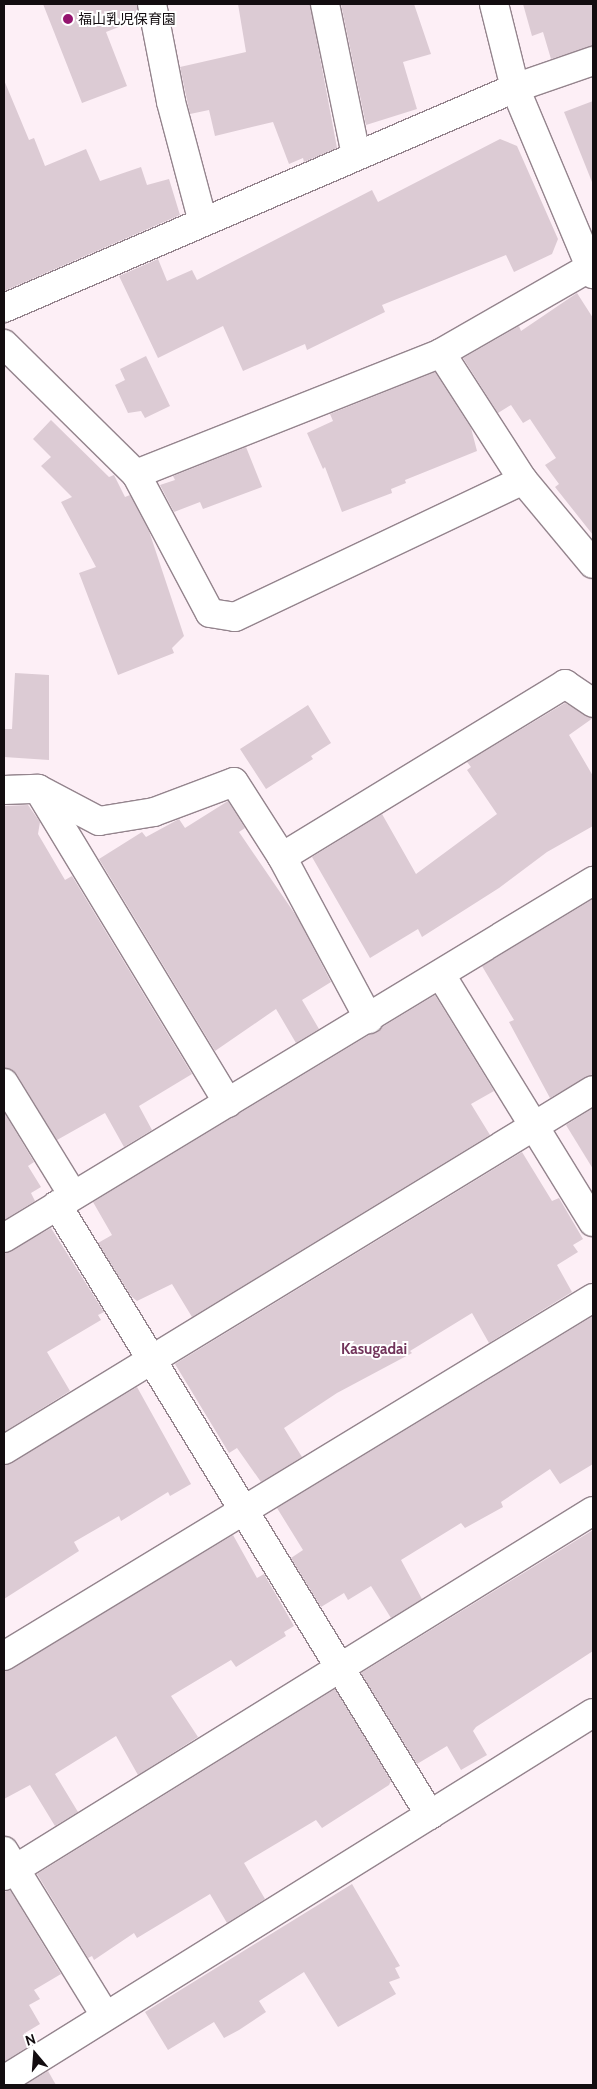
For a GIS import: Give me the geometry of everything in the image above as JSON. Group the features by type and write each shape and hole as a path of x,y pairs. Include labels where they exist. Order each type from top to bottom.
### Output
{"street":[{"path":"152,4 170,102 203,222"},
{"path":"325,4 356,155"},
{"path":"136,474 441,353 591,271 514,88 494,4"},
{"path":"4,308 514,88 593,60"},
{"path":"4,344 136,474 210,613 235,617 523,480"},
{"path":"441,353 523,480 593,564"},
{"path":"282,857 565,684 593,703"},
{"path":"4,790 38,789 99,821 154,812 234,782 282,857 369,1019"},
{"path":"38,789 228,1103"},
{"path":"4,1238 369,1019 593,881"},
{"path":"441,975 593,1222"},
{"path":"4,1082 150,1358 241,1510 430,1815"},
{"path":"4,1450 150,1358 593,1090"},
{"path":"4,1656 241,1510 593,1298"},
{"path":"105,2015 7,1865 340,1668 593,1511"},
{"path":"4,2080 105,2015 593,1713"}],"building":[{"path":"43,4 137,4 139,19 106,32 127,86 82,103"},
{"path":"238,4 310,4 337,148 304,162 303,158 289,164 273,122 215,136 209,110 190,114 180,67 246,52"},
{"path":"341,4 414,4 431,54 403,62 417,109 366,125"},
{"path":"523,4 593,4 593,46 551,59 543,32 532,36"},
{"path":"4,80 29,140 34,138 45,166 86,149 100,181 141,167 147,185 169,179 180,215 4,291"},
{"path":"593,101 593,182 592,182 564,112"},
{"path":"500,139 517,146 558,239 552,254 514,272 506,255 382,305 385,312 307,350 305,344 243,371 223,326 158,358 119,276 158,259 167,281 192,270 197,280 372,190 378,202"},
{"path":"577,293 593,318 593,535 555,487 559,484 545,465 556,458 530,419 523,423 511,405 498,413 463,358 519,326 521,331"},
{"path":"146,356 170,406 145,418 141,411 128,413 115,385 125,380 120,369"},
{"path":"435,372 471,428 477,451 405,480 406,483 391,489 392,493 342,512 325,467 323,469 307,433 333,421 330,414"},
{"path":"51,420 109,477 114,475 125,497 130,495 149,531 184,636 172,648 174,653 118,675 79,573 96,567 61,502 72,497 41,466 51,457 33,439"},
{"path":"246,447 262,487 203,509 200,502 174,512 160,485 175,480 173,476"},
{"path":"15,673 49,675 49,760 4,757 4,729 12,729"},
{"path":"565,703 593,718 569,735 593,776 593,826 547,852 499,888 422,937 418,929 370,958 312,857 382,814 416,874 497,814 467,770 471,767 467,762"},
{"path":"308,705 331,743 311,756 313,759 266,789 240,749"},
{"path":"228,801 245,828 239,832 297,917 331,982 302,1000 319,1029 296,1043 276,1009 215,1051 99,859 142,832 146,837 179,819 185,828"},
{"path":"28,805 40,822 38,834 65,880 72,876 192,1074 139,1106 152,1130 124,1147 105,1113 57,1140 17,1075 4,1067 4,806"},
{"path":"593,899 593,1074 550,1098 509,1022 514,1020 482,966"},
{"path":"435,995 494,1091 471,1104 490,1135 192,1317 172,1284 137,1301 131,1296 98,1243 112,1235 93,1202"},
{"path":"593,1108 593,1169 566,1125"},
{"path":"4,1112 34,1162 28,1166 41,1187 31,1193 35,1201 4,1220"},
{"path":"522,1152 552,1201 559,1198 583,1239 573,1245 578,1252 557,1265 572,1292 489,1343 472,1313 410,1351 412,1353 337,1393 284,1428 302,1457 261,1482 237,1448 229,1453 175,1364"},
{"path":"51,1228 104,1312 98,1315 101,1320 47,1352 70,1391 4,1432 4,1254"},
{"path":"593,1316 593,1464 560,1484 550,1469 501,1502 503,1507 465,1528 461,1523 401,1560 422,1599 391,1618 371,1586 348,1600 344,1593 321,1607 291,1558 303,1550 277,1508"},
{"path":"137,1387 191,1484 170,1496 168,1492 121,1521 119,1516 74,1542 79,1551 4,1599 4,1466"},
{"path":"593,1530 593,1651 476,1727 473,1731 487,1755 461,1770 447,1746 417,1764 361,1673"},
{"path":"233,1535 257,1578 264,1574 294,1626 284,1632 286,1636 236,1667 231,1660 171,1696 198,1737 138,1775 116,1736 55,1774 78,1812 55,1826 30,1785 4,1799 4,1672"},
{"path":"335,1689 391,1781 389,1785 322,1828 316,1820 244,1863 265,1899 227,1923 210,1894 137,1938 134,1933 94,1960 92,1956 88,1958 37,1874"},
{"path":"352,1884 400,1966 395,1968 400,1978 389,1982 396,1994 338,2027 304,1972 259,2001 266,2012 239,2030 224,2038 214,2022 168,2050 145,2012"},
{"path":"10,1890 61,1974 34,1990 40,1999 29,2005 40,2024 25,2033 32,2044 4,2062 4,1892"},
{"path":"48,2071 56,2085 25,2085"}],"place":[{"name":"福山乳児保育園","path":"68,19"}],"district":[{"name":"Kasugadai","path":"374,1350"}]}
